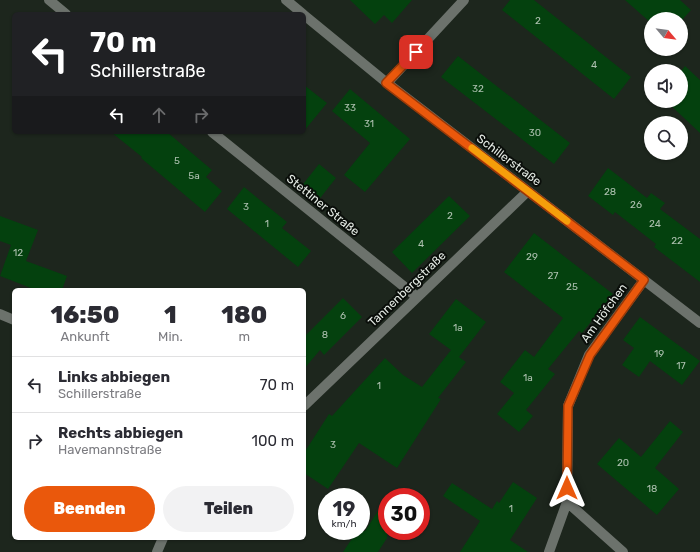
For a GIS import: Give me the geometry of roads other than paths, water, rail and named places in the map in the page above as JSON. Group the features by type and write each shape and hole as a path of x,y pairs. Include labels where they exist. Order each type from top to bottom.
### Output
{"street":[{"path":"49,0 64,12"},
{"name":"Schillerstraße","path":"286,0 301,12"},
{"path":"386,83 464,0"},
{"name":"Schillerstraße","path":"306,16 386,83 700,323"},
{"name":"Stettiner Straße","path":"214,134 417,297"},
{"name":"Tannenbergstraße","path":"306,404 528,191"},
{"name":"Am Höfchen","path":"549,552 567,502 568,406 590,355 644,280"},
{"path":"0,314 12,319"},
{"path":"567,502 624,552"},
{"path":"157,552 162,540"}]}
